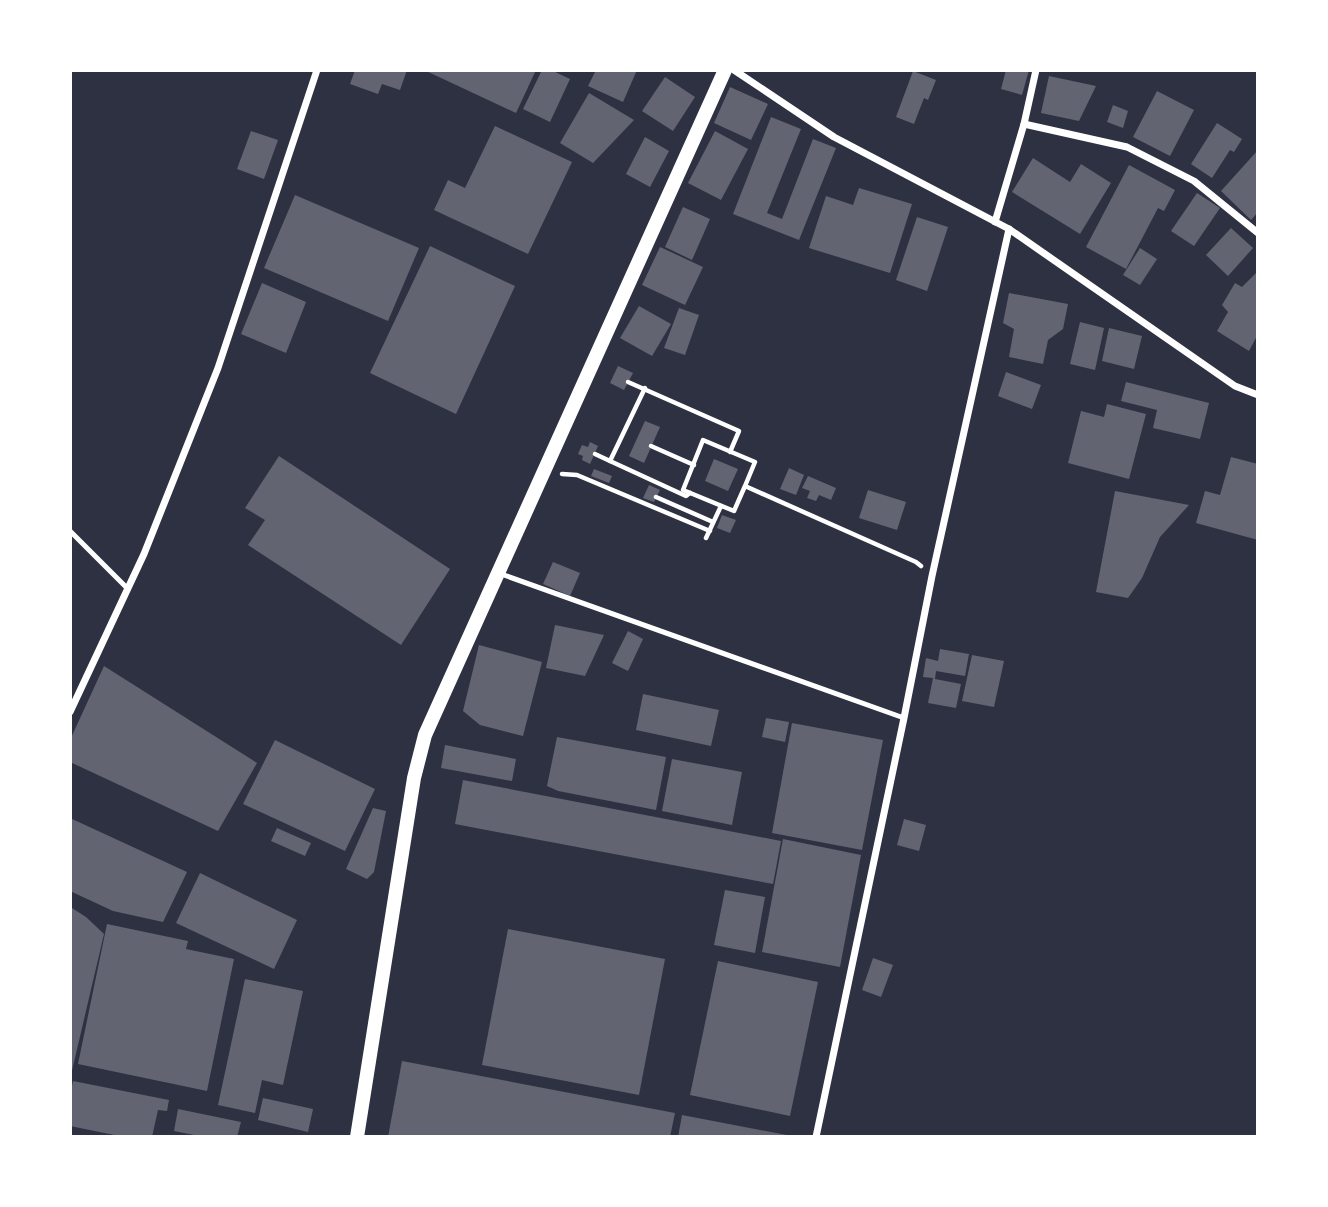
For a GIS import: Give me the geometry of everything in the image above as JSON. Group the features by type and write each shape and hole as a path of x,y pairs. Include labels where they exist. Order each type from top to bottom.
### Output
{"main road":[{"path":"357,1137 414,778 425,735 725,70"}],"street":[{"path":"70,712 144,554 218,368 317,70"},
{"path":"734,70 834,137 1009,229 1235,386 1258,395"},
{"path":"995,222 1024,124 1036,70"},
{"path":"1024,124 1127,148 1194,181 1258,233"},
{"path":"816,1137 932,576 1009,229"}],"lane":[{"path":"70,531 128,589"},
{"path":"498,573 904,718"}],"path":[{"path":"628,382 739,431 730,452"},
{"path":"610,461 645,388"},
{"path":"703,440 730,452 755,462 734,511 683,490 703,440"},
{"path":"651,446 694,465"},
{"path":"595,454 686,496 691,493"},
{"path":"543,472 578,475 710,531"},
{"path":"745,486 916,562 932,576"},
{"path":"656,497 713,522"},
{"path":"706,538 721,506"}],"building":[{"path":"355,70 407,70 400,90 382,84 378,94 350,84"},
{"path":"424,70 536,70 516,113"},
{"path":"542,70 551,70 570,79 550,122 523,109"},
{"path":"596,70 637,70 623,102 588,86"},
{"path":"1006,70 1029,70 1022,95 1001,89"},
{"path":"913,71 936,80 928,100 924,98 914,124 896,117"},
{"path":"1049,76 1096,86 1079,121 1041,113"},
{"path":"665,77 695,97 673,131 642,111"},
{"path":"730,87 768,104 751,140 714,123"},
{"path":"1157,91 1194,110 1170,156 1133,137"},
{"path":"589,93 634,120 593,163 560,143"},
{"path":"1113,105 1128,111 1123,128 1107,122"},
{"path":"771,117 801,129 767,213 782,219 813,139 836,148 799,240 733,214"},
{"path":"1217,123 1242,139 1234,152 1230,150 1212,178 1191,164"},
{"path":"495,126 572,162 528,254 434,210 448,180 465,188"},
{"path":"251,131 278,140 264,179 237,169"},
{"path":"715,131 748,149 721,200 688,183"},
{"path":"645,137 669,151 650,187 626,174"},
{"path":"1258,150 1258,212 1251,220 1221,191"},
{"path":"1033,158 1070,182 1081,164 1111,183 1080,234 1012,192"},
{"path":"1129,165 1175,190 1164,211 1158,208 1126,269 1086,247"},
{"path":"859,188 912,204 890,273 809,248 826,196 853,205"},
{"path":"1197,193 1220,208 1194,246 1171,231"},
{"path":"295,195 419,248 388,321 264,268"},
{"path":"683,207 710,219 692,260 665,247"},
{"path":"917,217 948,227 927,291 896,280"},
{"path":"1231,228 1253,248 1228,276 1206,255"},
{"path":"430,246 515,286 456,414 370,373"},
{"path":"660,247 703,267 685,305 642,285"},
{"path":"1140,248 1157,259 1140,285 1123,275"},
{"path":"1258,271 1258,334 1249,351 1217,331 1228,312 1222,305 1235,283 1242,287"},
{"path":"262,283 306,302 286,353 241,334"},
{"path":"1009,293 1068,304 1063,329 1048,340 1043,364 1009,357 1014,329 1003,323"},
{"path":"639,306 671,324 652,356 620,338"},
{"path":"679,308 699,315 685,355 664,348"},
{"path":"1080,322 1104,328 1095,370 1070,364"},
{"path":"1109,328 1142,336 1134,369 1102,361"},
{"path":"618,366 633,373 624,390 610,383"},
{"path":"1006,372 1041,385 1032,409 998,396"},
{"path":"1126,382 1209,403 1200,439 1153,428 1157,410 1121,401"},
{"path":"1107,404 1146,414 1129,479 1068,463 1081,411 1104,417"},
{"path":"645,421 660,427 644,463 629,456"},
{"path":"590,442 598,446 590,464 578,454 582,445 588,447"},
{"path":"279,456 450,569 401,645 248,545 265,520 245,508"},
{"path":"1231,457 1258,464 1258,540 1196,523 1205,491 1220,495"},
{"path":"714,459 738,469 728,491 705,481"},
{"path":"789,468 804,475 796,495 780,489"},
{"path":"594,469 612,476 609,483 591,476"},
{"path":"808,476 836,488 831,500 819,495 816,501 807,498 810,491 802,488"},
{"path":"649,485 660,490 654,502 643,498"},
{"path":"868,490 906,502 897,530 859,518"},
{"path":"1115,491 1189,505 1160,537 1142,578 1128,598 1096,592"},
{"path":"722,515 736,520 730,533 717,528"},
{"path":"553,562 580,573 570,596 543,584"},
{"path":"555,625 604,635 585,676 546,668"},
{"path":"628,631 643,639 628,671 612,663"},
{"path":"479,645 542,662 523,736 480,725 463,711"},
{"path":"940,649 969,654 965,676 936,671 935,679 961,684 956,708 928,703 933,678 923,677 926,658 938,661"},
{"path":"972,655 1004,661 994,707 962,701"},
{"path":"104,666 257,763 218,831 70,762 70,740"},
{"path":"643,694 719,710 711,746 636,730"},
{"path":"766,718 789,722 785,742 762,737"},
{"path":"792,723 883,740 862,850 772,833"},
{"path":"557,737 666,757 656,810 558,791 547,786"},
{"path":"275,740 375,789 345,851 243,804"},
{"path":"445,745 516,759 512,781 441,768"},
{"path":"672,759 742,772 732,825 662,811"},
{"path":"463,780 781,841 773,884 455,824"},
{"path":"373,808 386,811 374,872 367,879 346,869"},
{"path":"70,818 187,872 163,922 113,911 70,891"},
{"path":"904,819 926,825 919,851 897,845"},
{"path":"277,828 311,843 305,856 271,841"},
{"path":"783,839 861,855 840,967 762,952"},
{"path":"200,873 297,920 274,969 176,923"},
{"path":"725,890 765,897 755,953 714,945"},
{"path":"70,909 104,934 71,1075"},
{"path":"107,924 188,941 186,949 234,959 207,1091 78,1064"},
{"path":"508,929 665,959 639,1095 482,1065"},
{"path":"873,958 893,965 881,997 862,990"},
{"path":"718,961 818,982 790,1116 690,1095"},
{"path":"245,979 303,991 283,1085 262,1080 255,1113 218,1105"},
{"path":"402,1061 675,1113 670,1137 388,1137"},
{"path":"73,1081 169,1100 167,1111 158,1110 152,1137 124,1137 70,1126"},
{"path":"263,1098 313,1109 308,1132 258,1120"},
{"path":"178,1109 241,1122 237,1137 204,1137 174,1131"},
{"path":"682,1115 792,1136 792,1137 678,1137"}]}
